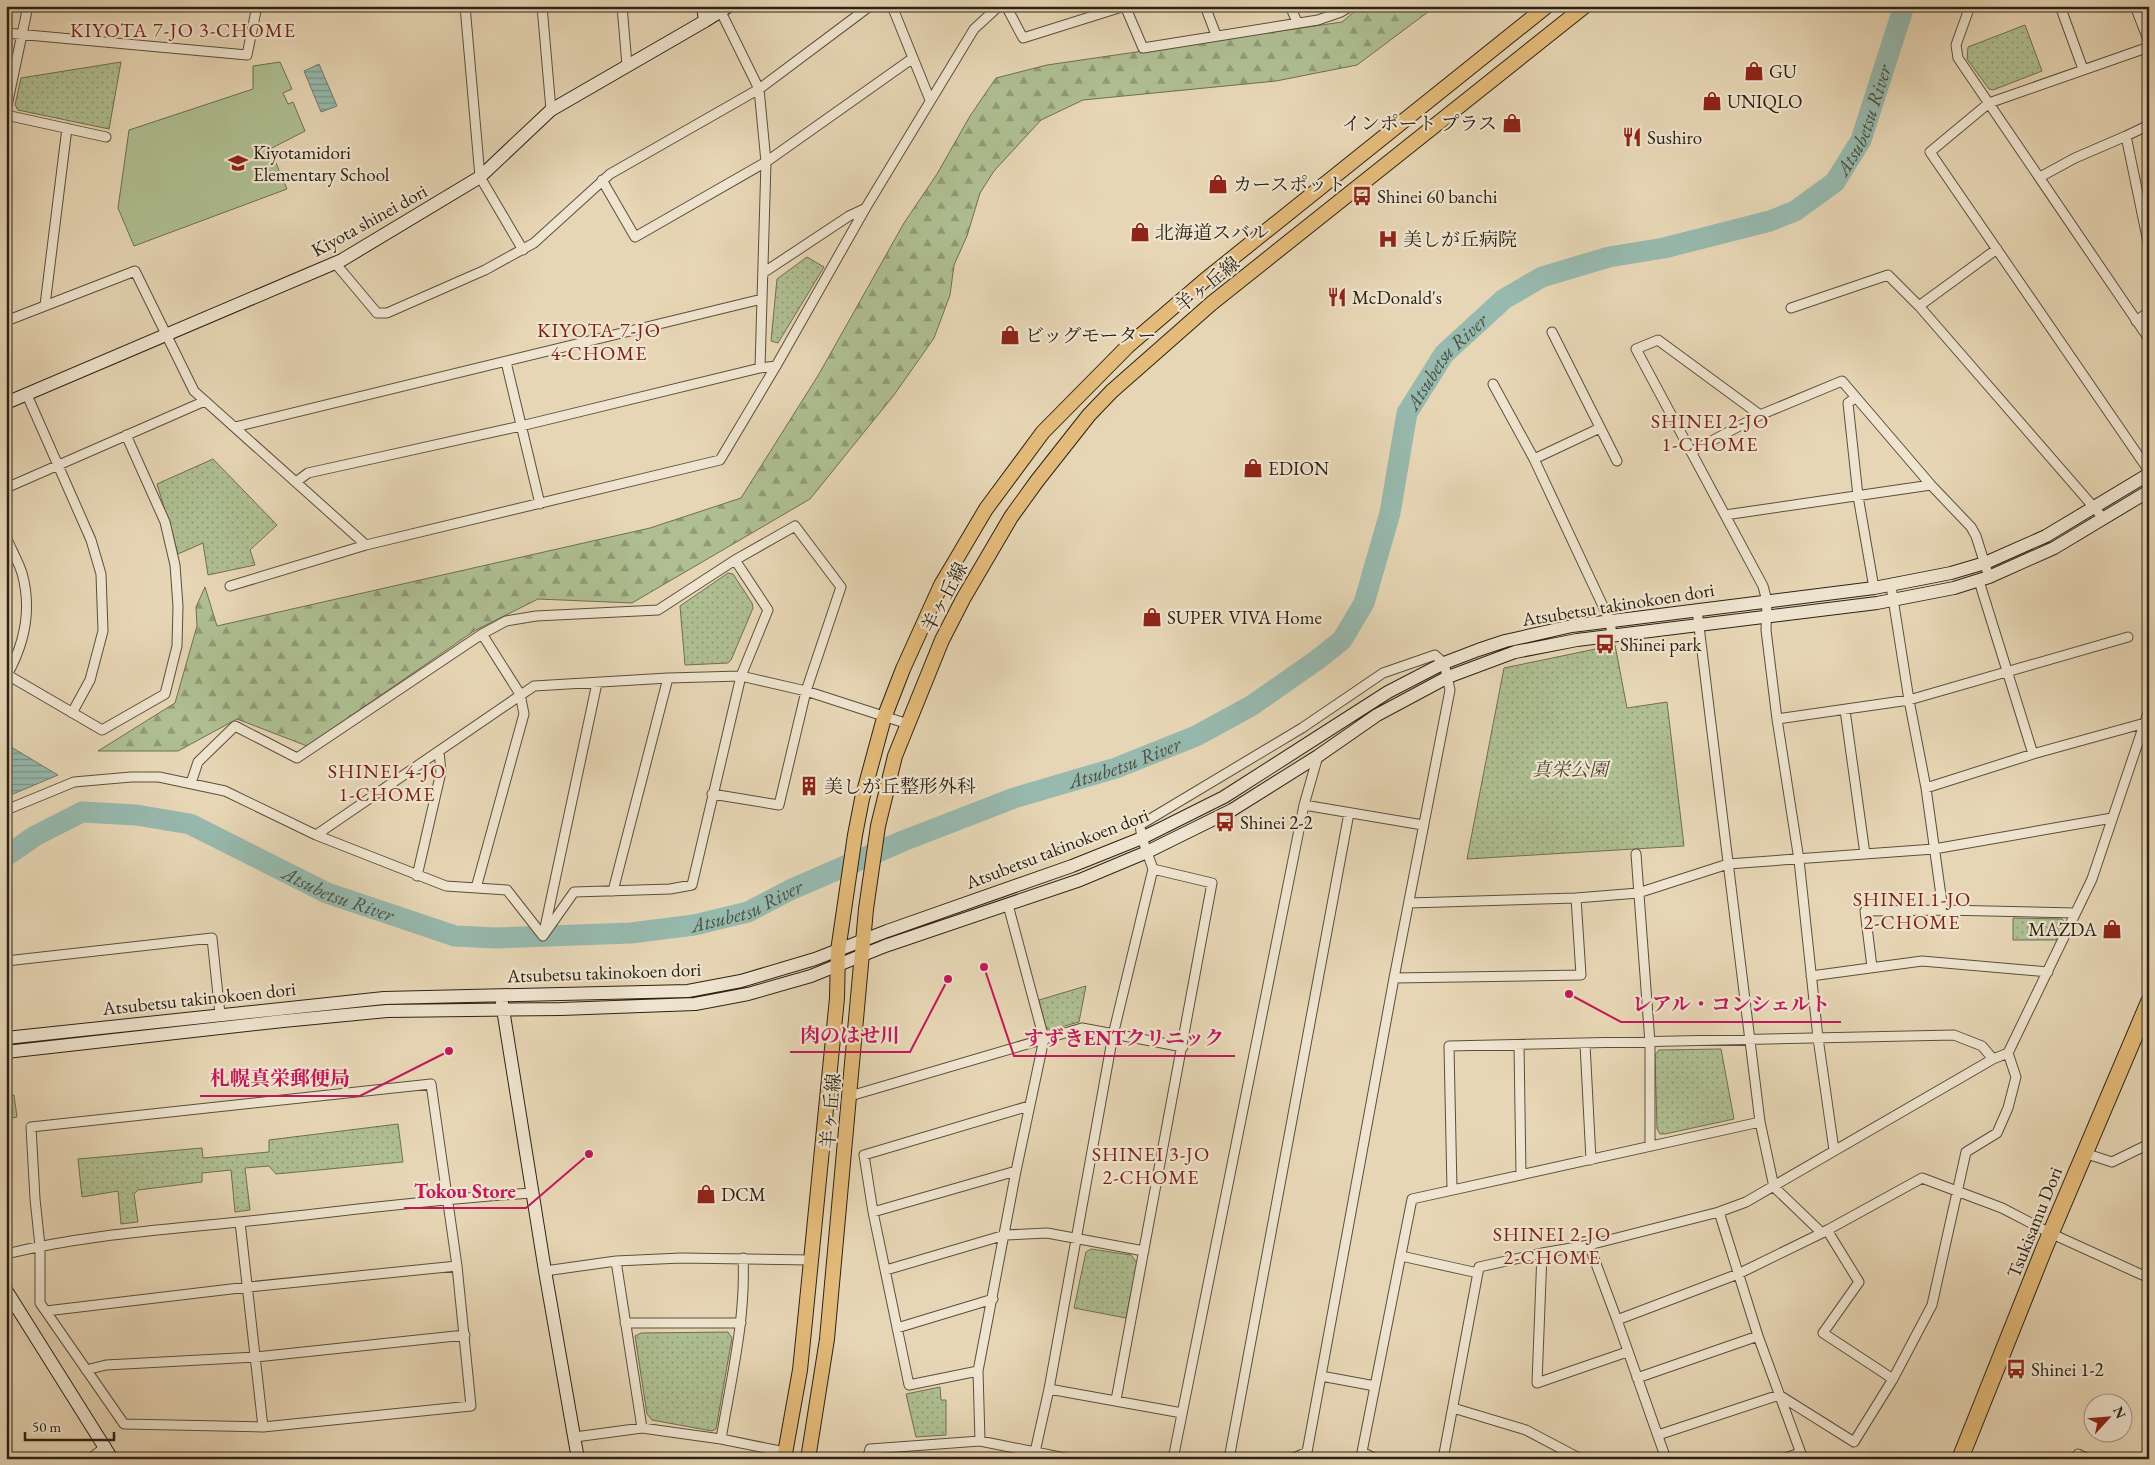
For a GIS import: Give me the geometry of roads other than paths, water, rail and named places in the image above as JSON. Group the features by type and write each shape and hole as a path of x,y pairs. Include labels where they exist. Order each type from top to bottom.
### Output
{"highway":[{"name":"Tsukisamu Dori","path":"1960,1459 2050,1233 2149,1002"}],"main road":[{"path":"703,6 705,21"},
{"name":"羊ヶ丘線","path":"785,1455 800,1370 837,998 838,951 855,835 862,799 884,718 903,669 940,585 986,509 1043,432 1128,346 1205,280 1547,6"},
{"name":"羊ヶ丘線","path":"808,1459 827,1338 863,940 878,826 895,756 942,640 1011,517 1037,480 1089,415 1112,391 1200,314 1585,6"},
{"name":"Kiyota shinei dori","path":"6,403 335,263 480,177 551,110 725,9"},
{"name":"Atsubetsu takinokoen dori","path":"6,1038 384,998 688,991 741,981 838,951 863,940 1088,860 1142,838 1224,797 1269,770 1380,697 1444,663 1505,641 1563,628 1891,586 1951,573 1985,563 2046,536 2149,473"},
{"name":"Atsubetsu takinokoen dori","path":"6,1052 387,1011 503,1010 695,1004 748,994 811,976 862,955 1080,880 1147,852 1232,810 1318,756 1377,715 1448,677 1515,652 1612,635 1894,600 1984,579 2054,548 2149,491"},
{"path":"502,995 578,1459"},
{"path":"6,1290 106,1446 112,1459"}],"street":[{"path":"6,110 28,6"},
{"path":"6,33 21,36 247,55 257,6"},
{"path":"464,6 480,177 523,250"},
{"path":"542,6 551,110"},
{"path":"622,6 627,65"},
{"path":"335,263 377,313 386,313 484,270 534,243 602,180 759,88 870,6"},
{"path":"892,6 930,100"},
{"path":"230,586 366,545 720,460 930,100 974,29 999,6"},
{"path":"1006,6 1023,38 1125,6 1143,48 1334,15 1351,6"},
{"path":"1205,6 1216,35"},
{"path":"1290,6 1297,22"},
{"path":"1970,6 1956,45 1958,58 2149,339"},
{"path":"2060,6 2083,69"},
{"path":"2135,6 2149,42"},
{"path":"725,9 759,88 766,162 760,368"},
{"path":"2149,47 1989,103 1930,152 2149,473"},
{"path":"602,180 635,237 766,162 913,58"},
{"path":"6,115 106,137"},
{"path":"2040,177 2075,158 2149,126"},
{"path":"45,305 67,128"},
{"path":"2126,136 2149,247"},
{"path":"763,273 849,216 865,209"},
{"path":"1919,306 1997,249"},
{"path":"6,321 135,271 194,391 366,545"},
{"path":"1791,308 1888,275 1919,306 2104,519"},
{"path":"235,427 762,299"},
{"path":"2136,320 2149,312"},
{"path":"1552,332 1617,461"},
{"path":"1760,415 1658,340 1636,349 1763,586 1767,602 1766,630 1799,860 1818,1038 1834,1150"},
{"path":"506,362 540,504"},
{"path":"296,482 308,473 521,426 760,368 776,366"},
{"path":"1692,452 1760,415 1842,381 1931,485 1971,527 1976,536 1985,563 1984,579 2008,672 2033,754"},
{"path":"1492,384 1534,459 1610,621 1612,635"},
{"path":"27,394 91,540 101,574 103,631 90,680 72,713"},
{"path":"1855,398 1848,403 1858,496 1874,588"},
{"path":"6,488 205,401"},
{"path":"1534,459 1600,428"},
{"path":"6,537 22,572 27,604 23,641 7,674 102,730 165,694 177,646 178,606 176,573 167,531 126,435"},
{"path":"1725,515 1931,485"},
{"path":"191,783 198,762 235,726 297,758 482,634 506,621 529,617 658,610 735,560 795,526 840,587 806,691 778,805 712,794"},
{"path":"543,936 574,892 670,890 692,885 741,676 768,610 735,560"},
{"path":"1891,586 1909,700 1926,788 1943,910"},
{"path":"1697,610 1760,1122 1774,1186 1824,1232 1859,1282 1823,1332 1893,1379"},
{"path":"476,888 524,714 520,694 482,634"},
{"path":"1778,719 1909,700 2128,637"},
{"path":"1035,1452 1049,1390 1113,1034 1153,869 1142,838 1140,825 1302,728 1383,673 1434,655 1444,663 1450,690 1394,978 1307,1452 1291,1459"},
{"path":"316,835 534,686 668,678 741,676 806,691 884,718 908,724"},
{"path":"613,890 668,678"},
{"path":"543,936 597,682"},
{"path":"1845,710 1865,854"},
{"path":"1443,1459 1479,1267 1542,1252 1589,1245 1719,1212 1746,1202 1834,1150 2008,1053 2092,879 2149,710"},
{"path":"1926,788 2033,754 2145,723"},
{"path":"417,876 441,772 438,751"},
{"path":"1173,1459 1304,805 1318,756"},
{"path":"6,810 74,782 158,776 191,783 225,792 316,835 446,886 507,890 543,936"},
{"path":"1304,805 1423,825"},
{"path":"1228,1459 1349,813"},
{"path":"1409,903 1576,898 1638,893 1728,864 1934,849 2112,818"},
{"path":"1636,854 1650,1043 1650,1145"},
{"path":"1116,1400 1212,883 1153,869"},
{"path":"1394,978 1581,975 1576,898"},
{"path":"980,1441 978,1371 1016,1171 1044,1039 1008,905"},
{"path":"1872,967 1865,911 1943,910 2075,913"},
{"path":"6,961 212,938 220,1014"},
{"path":"1811,976 1922,961 2048,972"},
{"path":"850,1096 1082,1028 1183,1047"},
{"path":"1452,1190 1449,1046 1750,1041 1954,1035 1982,1046 1993,1060"},
{"path":"1585,1044 1591,1160"},
{"path":"1519,1045 1521,1175"},
{"path":"1779,1394 1854,1442 1893,1379 1932,1305 1966,1152 1997,1133 2008,1108 2016,1077 2008,1053"},
{"path":"431,1084 457,1266 472,1406 264,1428 124,1424 40,1303 40,1246 31,1127 431,1084"},
{"path":"978,1371 910,1385 873,1212 864,1155 1029,1106"},
{"path":"1376,1459 1362,1452 1412,1198 1760,1122"},
{"path":"2084,1154 2112,1162 2149,1144"},
{"path":"873,1212 1016,1171"},
{"path":"1617,1320 1738,1274 1824,1232 1922,1178 2002,1208 2050,1233 2149,1278"},
{"path":"6,1254 99,1236 447,1198 533,1192"},
{"path":"1719,1212 1758,1336 1802,1456 1782,1459"},
{"path":"240,1222 264,1428"},
{"path":"886,1270 1005,1236 1047,1233 1144,1251"},
{"path":"1589,1245 1666,1459"},
{"path":"1542,1252 1537,1383 1628,1352"},
{"path":"1401,1256 1478,1272"},
{"path":"546,1271 616,1261 743,1258 811,1260"},
{"path":"722,1438 741,1323 744,1286 743,1258"},
{"path":"616,1261 642,1428"},
{"path":"46,1311 248,1287 457,1266"},
{"path":"897,1328 993,1300"},
{"path":"625,1323 741,1323"},
{"path":"86,1370 106,1364 256,1357 465,1336"},
{"path":"1637,1378 1758,1336"},
{"path":"1321,1376 1375,1386"},
{"path":"1049,1390 1116,1400 1182,1413"},
{"path":"1658,1436 1779,1394"},
{"path":"1453,1408 1526,1430 1581,1459"},
{"path":"575,1437 642,1428 722,1438 785,1455"},
{"path":"868,1459 870,1449 980,1441 1070,1459"},
{"path":"90,1459 106,1446"},
{"path":"2076,1459 2078,1454 2088,1459"}],"water":[{"path":"319,64 337,106 321,112 304,71"},
{"path":"6,744 58,775 6,797"}],"waterway":[{"name":"Atsubetsu River","path":"6,856 35,836 82,812 136,815 190,824 327,893 455,936 496,938 631,933 694,925 748,912 790,890 903,841 1014,798 1116,768 1196,736 1251,706 1317,660 1342,640 1364,603 1390,513 1407,413 1444,354 1504,299 1542,277 1609,257 1664,248 1770,221 1795,211 1835,182 1861,140 1904,6"}],"place":[{"name":"GU","path":"1754,71"},
{"name":"UNIQLO","path":"1712,101"},
{"name":"インポート プラス","path":"1512,123"},
{"name":"Sushiro","path":"1632,137"},
{"name":"Kiyotamidori Elementary School","path":"238,163"},
{"name":"カースポット","path":"1218,184"},
{"name":"Shinei 60 banchi","path":"1362,196"},
{"name":"北海道スバル","path":"1140,232"},
{"name":"美しが丘病院","path":"1388,239"},
{"name":"McDonald's","path":"1337,297"},
{"name":"ビッグモーター","path":"1010,335"},
{"name":"EDION","path":"1253,468"},
{"name":"SUPER VIVA Home","path":"1152,617"},
{"name":"Shinei park","path":"1605,644"},
{"name":"美しが丘整形外科","path":"809,786"},
{"name":"Shinei 2-2","path":"1225,822"},
{"name":"MAZDA","path":"2112,929"},
{"name":"すずきENTクリニック","path":"984,967"},
{"name":"肉のはせ川","path":"948,979"},
{"name":"レアル・コンシェルト","path":"1569,994"},
{"name":"札幌真栄郵便局","path":"449,1051"},
{"name":"Tokou Store","path":"589,1154"},
{"name":"DCM","path":"706,1194"},
{"name":"Shinei 1-2","path":"2016,1369"}],"district":[{"name":"KIYOTA 7-JO 3-CHOME","path":"183,30"},
{"name":"KIYOTA 7-JO 4-CHOME","path":"599,342"},
{"name":"SHINEI 2-JO 1-CHOME","path":"1710,432"},
{"name":"SHINEI 4-JO 1-CHOME","path":"387,782"},
{"name":"SHINEI 1-JO 2-CHOME","path":"1912,910"},
{"name":"SHINEI 3-JO 2-CHOME","path":"1151,1166"},
{"name":"SHINEI 2-JO 2-CHOME","path":"1552,1246"}],"park label":[{"name":"真栄公園","path":"1570,769"}]}
